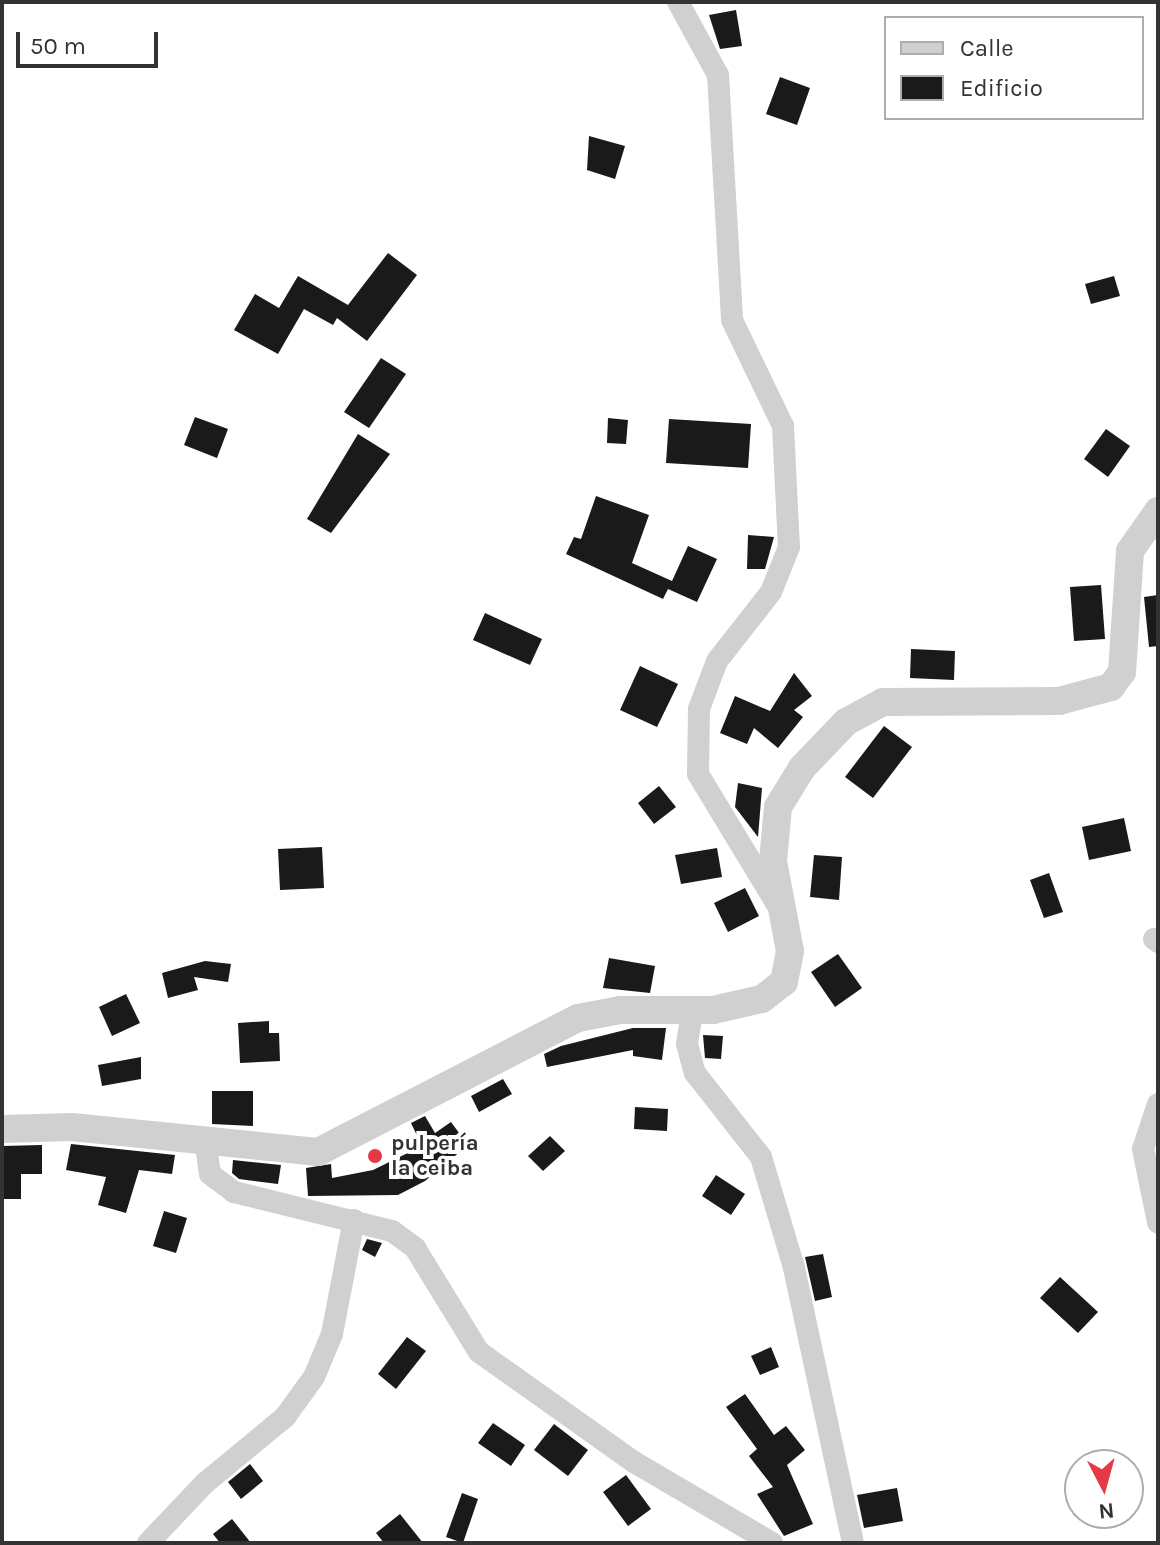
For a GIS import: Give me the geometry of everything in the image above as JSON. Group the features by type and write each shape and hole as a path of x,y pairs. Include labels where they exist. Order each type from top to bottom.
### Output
{"street":[{"path":"678,2 718,75 732,320 783,426 789,547 771,592 717,661 699,709 698,774 783,914"},
{"path":"2,1129 72,1127 206,1146 318,1152 578,1018 620,1010 692,1012 762,999 784,982 790,951 773,861 778,807 802,768 846,722 883,702 1059,701 1111,687 1122,672 1130,551 1158,511"},
{"path":"692,1012 687,1044 695,1073 761,1157 794,1268 853,1543"},
{"path":"1158,1104 1143,1149 1158,1222"},
{"path":"206,1146 210,1174 234,1192 354,1220 415,1248 479,1352 634,1462 772,1543"},
{"path":"148,1543 285,1417 314,1377 332,1334 354,1220"}],"building":[{"path":"736,10 742,46 720,49 709,15"},
{"path":"780,77 810,88 797,125 766,114"},
{"path":"589,136 625,146 615,179 587,170"},
{"path":"388,253 417,275 367,341 337,318 333,325 304,309 278,354 234,330 255,294 279,308 298,276 348,305"},
{"path":"1114,276 1120,296 1091,304 1085,284"},
{"path":"381,358 406,374 369,428 344,412"},
{"path":"195,417 228,429 217,458 184,445"},
{"path":"608,418 628,420 626,444 607,443"},
{"path":"669,419 751,424 748,468 666,463"},
{"path":"1106,429 1130,446 1108,477 1084,459"},
{"path":"358,434 390,454 331,533 307,519"},
{"path":"596,496 649,515 632,563 672,581 688,546 717,559 697,602 668,589 663,599 566,554 574,537 581,539"},
{"path":"748,535 774,537 765,569 747,569"},
{"path":"1101,585 1105,639 1074,641 1070,587"},
{"path":"1158,595 1158,646 1149,647 1144,597"},
{"path":"485,613 542,639 530,665 473,640"},
{"path":"911,649 955,651 954,680 910,678"},
{"path":"640,666 678,684 657,727 620,710"},
{"path":"794,673 812,696 794,710 803,717 778,748 754,728 747,744 720,733 735,696 770,711"},
{"path":"884,726 912,747 873,798 845,777"},
{"path":"738,783 762,788 758,837 735,807"},
{"path":"659,786 676,807 654,824 638,803"},
{"path":"1124,818 1131,851 1089,860 1082,827"},
{"path":"322,847 324,888 280,890 278,849"},
{"path":"717,848 722,877 681,884 675,855"},
{"path":"814,855 842,857 839,900 810,897"},
{"path":"1049,873 1063,912 1044,918 1030,880"},
{"path":"745,888 759,916 728,932 714,903"},
{"path":"838,954 862,988 835,1007 811,972"},
{"path":"609,958 655,966 650,993 603,988"},
{"path":"205,961 231,964 228,982 194,977 198,990 168,998 162,973"},
{"path":"126,994 140,1023 112,1036 99,1007"},
{"path":"269,1021 269,1033 279,1033 280,1061 240,1063 238,1023"},
{"path":"633,1028 666,1028 662,1060 633,1056 633,1050 547,1067 544,1054 561,1046"},
{"path":"703,1035 723,1036 721,1059 705,1058"},
{"path":"141,1057 141,1079 102,1086 98,1065"},
{"path":"503,1079 512,1094 479,1112 471,1096"},
{"path":"212,1091 253,1091 253,1126 212,1124"},
{"path":"635,1107 668,1109 667,1131 634,1129"},
{"path":"425,1116 435,1133 451,1122 468,1145 425,1181 398,1195 308,1196 306,1168 331,1164 332,1178 373,1170 422,1146 411,1123"},
{"path":"550,1136 565,1151 543,1171 528,1156"},
{"path":"71,1144 175,1155 172,1174 139,1170 126,1213 98,1205 106,1177 66,1170"},
{"path":"42,1145 42,1174 21,1174 21,1199 2,1199 2,1146"},
{"path":"233,1160 281,1165 278,1184 239,1179 232,1173"},
{"path":"716,1175 745,1194 731,1215 702,1196"},
{"path":"164,1211 187,1218 176,1253 153,1246"},
{"path":"367,1239 382,1243 375,1257 362,1250"},
{"path":"823,1254 832,1297 815,1301 805,1257"},
{"path":"1060,1277 1098,1312 1078,1333 1040,1298"},
{"path":"407,1337 426,1351 396,1389 378,1374"},
{"path":"771,1347 779,1367 760,1375 751,1356"},
{"path":"745,1394 774,1435 786,1426 805,1450 787,1465 813,1524 784,1536 757,1494 773,1487 749,1456 757,1449 726,1407"},
{"path":"493,1423 525,1445 511,1466 478,1443"},
{"path":"554,1424 588,1450 568,1476 534,1450"},
{"path":"250,1464 263,1481 241,1499 228,1482"},
{"path":"626,1475 651,1509 628,1526 603,1492"},
{"path":"897,1488 903,1521 864,1528 857,1495"},
{"path":"462,1493 478,1499 463,1543 446,1537"},
{"path":"400,1514 423,1543 384,1543 376,1533"},
{"path":"232,1519 251,1543 220,1543 213,1534"}],"place":[{"name":"pulpería la ceiba","path":"375,1156"}]}
